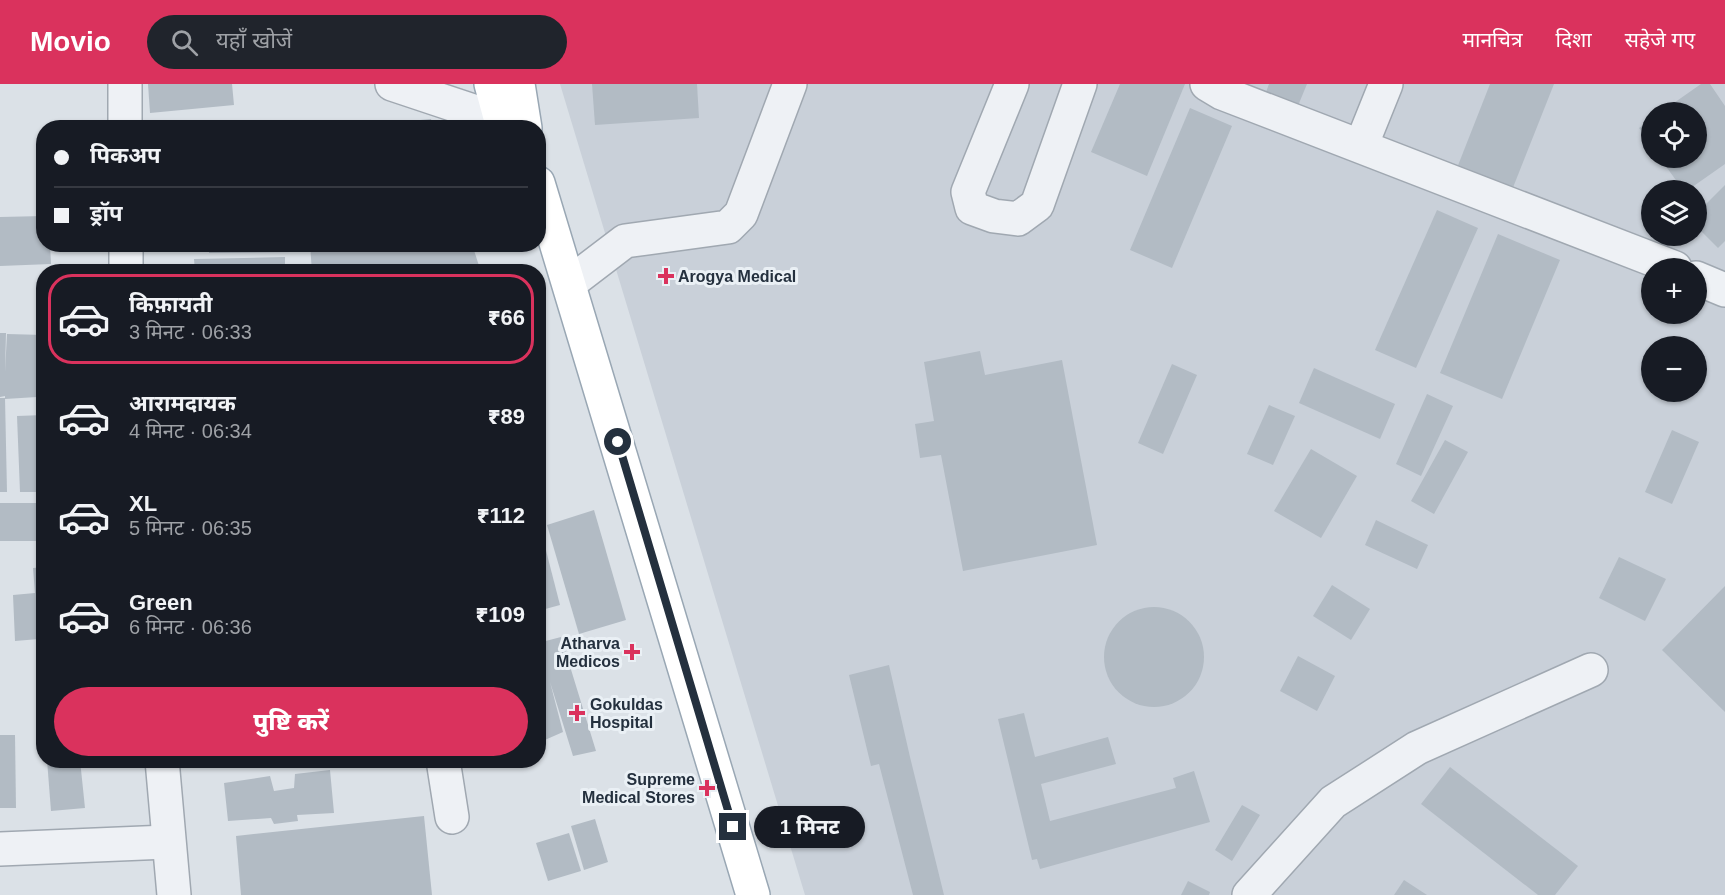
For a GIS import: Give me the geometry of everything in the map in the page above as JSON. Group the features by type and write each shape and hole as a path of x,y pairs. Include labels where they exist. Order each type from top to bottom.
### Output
{"main road":[{"path":"491,84 510,120"},
{"path":"513,120 518,84"},
{"path":"546,208 753,895"},
{"path":"543,252 736,895"}],"street":[{"path":"125,84 125,120"},
{"path":"392,84 500,120"},
{"path":"495,84 510,120"},
{"path":"570,283 625,241 728,227 741,214 790,84"},
{"path":"1012,84 968,192 972,208 994,216 1018,219 1037,205 1080,84"},
{"path":"1207,84 1222,93 1649,258"},
{"path":"1361,146 1386,84"},
{"path":"1707,283 1725,290"},
{"path":"1249,895 1333,802 1417,748 1591,670"},
{"path":"162,768 167,842 174,895"},
{"path":"444,768 452,817"},
{"path":"0,849 167,842"}],"shaded area":[{"path":"560,84 1725,84 1725,895 805,895"}],"building":[{"path":"148,84 232,84 234,105 150,113"},
{"path":"592,84 697,84 699,118 595,125"},
{"path":"1120,84 1185,84 1147,176 1091,152"},
{"path":"1269,84 1307,84 1295,113 1263,100"},
{"path":"1490,84 1554,84 1510,195 1455,173"},
{"path":"1701,84 1710,84 1725,106 1725,164 1702,180 1676,180 1667,168 1707,168 1707,102 1675,102"},
{"path":"1190,108 1232,126 1172,268 1130,250"},
{"path":"1725,185 1725,241 1718,248 1707,237 1707,203"},
{"path":"1437,210 1478,228 1416,368 1375,350"},
{"path":"36,216 36,252 50,252 51,264 0,266 0,217"},
{"path":"1498,234 1560,260 1502,399 1440,373"},
{"path":"209,252 291,252 209,253"},
{"path":"311,252 475,252 478,264 311,264"},
{"path":"285,257 285,264 194,264 194,259"},
{"path":"0,333 6,333 5,372 7,334 36,335 36,397 5,399 5,396 0,397"},
{"path":"980,351 985,375 1062,360 1097,545 963,571 941,455 920,458 915,424 934,421 924,362"},
{"path":"1172,364 1197,375 1163,454 1138,443"},
{"path":"1314,368 1395,404 1380,439 1299,403"},
{"path":"1427,394 1453,406 1421,476 1396,464"},
{"path":"0,398 5,398 7,492 0,492"},
{"path":"1269,405 1295,416 1273,465 1247,454"},
{"path":"36,415 36,492 20,492 17,416"},
{"path":"1672,430 1699,442 1672,504 1645,492"},
{"path":"1445,440 1468,452 1434,514 1411,501"},
{"path":"1311,449 1357,476 1321,538 1274,511"},
{"path":"0,503 36,503 36,541 0,541"},
{"path":"594,510 626,620 579,634 547,525"},
{"path":"1376,520 1428,545 1417,569 1365,545"},
{"path":"546,550 560,605 546,609"},
{"path":"1619,557 1666,579 1645,621 1599,598"},
{"path":"33,568 36,568 36,639 15,641 13,595 35,593"},
{"path":"1332,585 1370,609 1351,640 1313,616"},
{"path":"1725,586 1725,712 1662,650"},
{"path":"1154,607 1182,615 1196,629 1204,657 1196,685 1182,699 1154,707 1126,699 1112,685 1104,657 1112,629 1126,615"},
{"path":"561,637 596,751 573,756 550,682 563,732 546,739 546,641"},
{"path":"1298,656 1335,676 1317,711 1280,691"},
{"path":"889,665 944,895 913,895 879,764 871,766 849,675"},
{"path":"1024,713 1035,757 1108,737 1116,764 1041,784 1050,821 1176,788 1173,778 1194,771 1210,822 1040,869 1037,859 1032,860 998,719"},
{"path":"0,735 15,735 16,808 0,808"},
{"path":"1450,767 1578,866 1555,895 1538,895 1421,804"},
{"path":"48,768 81,768 85,808 51,811"},
{"path":"330,770 334,813 297,815 298,821 274,824 271,818 228,821 224,783 270,776 274,791 294,788 295,774"},
{"path":"1242,805 1260,815 1232,861 1215,850"},
{"path":"424,816 432,895 241,895 236,836"},
{"path":"595,819 608,862 584,870 571,826"},
{"path":"569,833 581,871 548,881 536,843"},
{"path":"1404,880 1427,895 1394,895"},
{"path":"1188,881 1210,892 1209,895 1181,895"}],"place":[{"name":"Arogya Medical","path":"666,276"},
{"name":"Atharva Medicos","path":"632,652"},
{"name":"Gokuldas Hospital","path":"577,713"},
{"name":"Supreme Medical Stores","path":"707,788"}],"route":[{"path":"618,442 733,827"}]}
